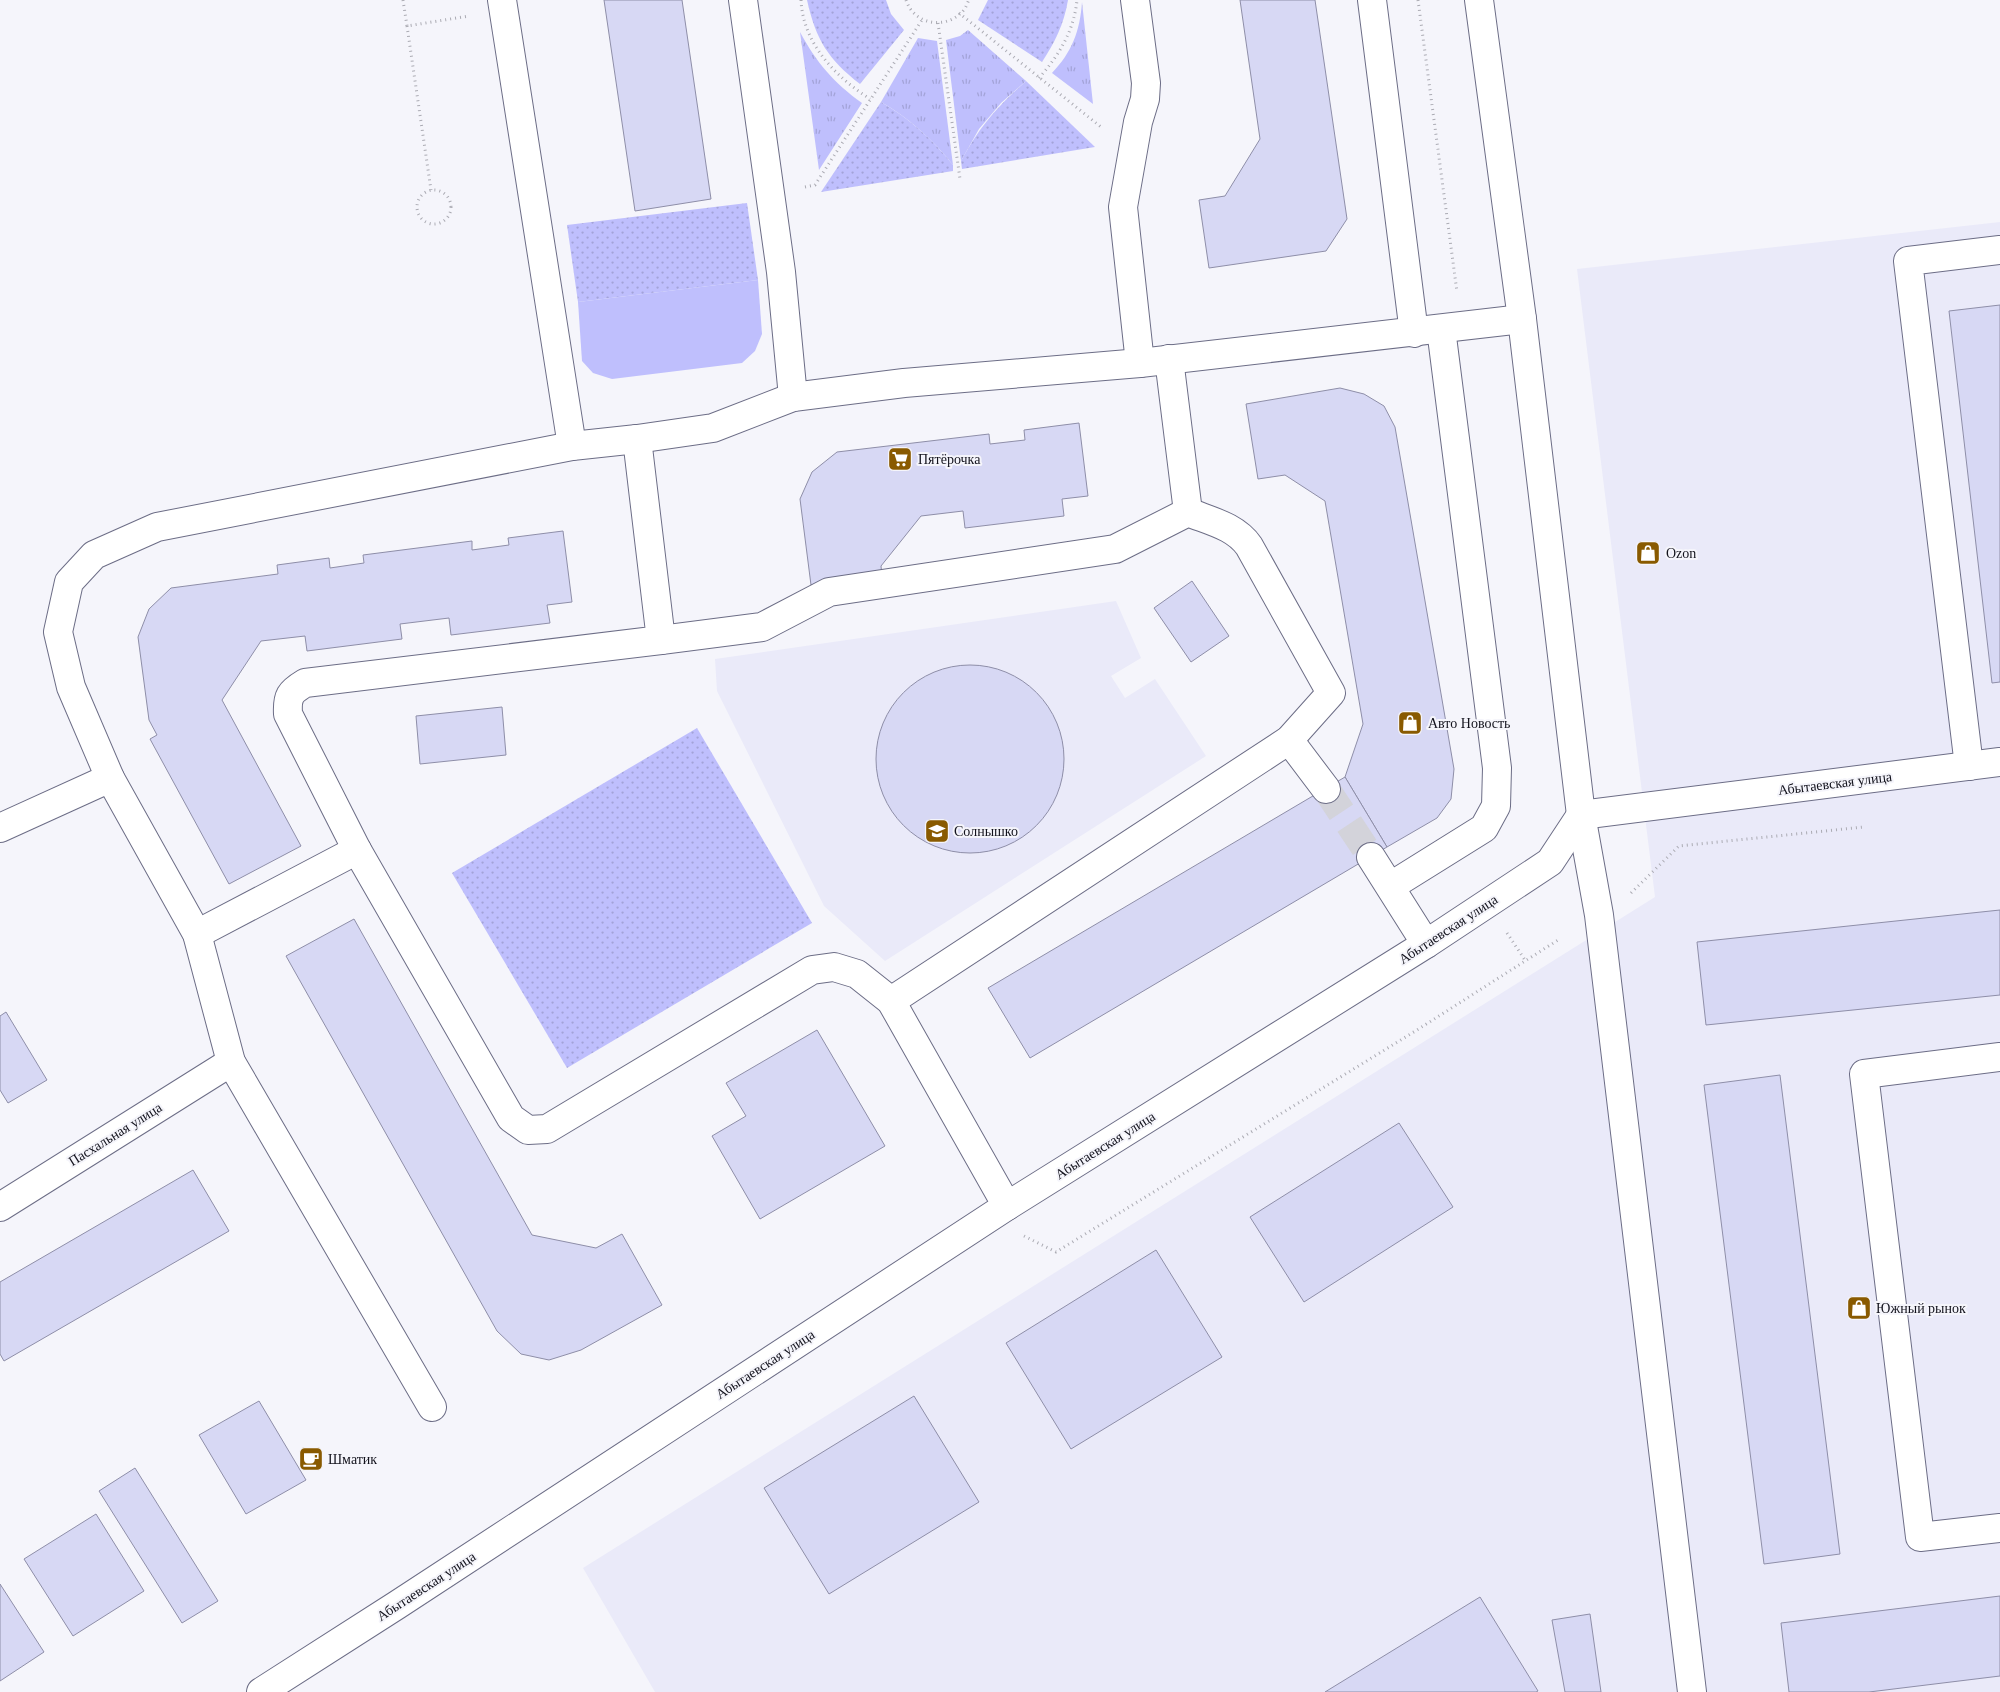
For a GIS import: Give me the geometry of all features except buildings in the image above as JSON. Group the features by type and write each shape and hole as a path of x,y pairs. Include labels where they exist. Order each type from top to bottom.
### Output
{"street":[{"path":"743,0 781,272 793,397"},
{"path":"1135,0 1146,83 1145,99 1138,122 1123,207 1140,363"},
{"path":"1372,0 1428,331 1497,768 1496,806 1484,828 1391,886"},
{"path":"1479,0 1522,319 1581,815 1599,915 1692,1692"},
{"path":"503,5 572,446"},
{"path":"1969,766 1908,261 2000,250"},
{"path":"432,1407 230,1062 197,934 110,778 71,687 58,632 69,582 94,555 157,527 572,446 713,428 793,397 904,383 1140,363 1522,319"},
{"path":"1169,359 1188,512"},
{"path":"637,439 661,640"},
{"path":"892,1001 1289,740 1330,693 1242,536 1233,530 1188,512 1115,548 830,592 762,627 306,683 293,690 288,701 288,714 357,850 511,1118 528,1130 547,1129 812,970 834,967 857,974 892,1001 1007,1206"},
{"path":"1289,740 1326,789"},
{"name":"Абытаевская улица","path":"261,1692 1007,1206 1426,944 1550,862 1581,815 2000,762"},
{"path":"0,828 110,778"},
{"path":"197,934 357,850"},
{"path":"1371,857 1426,944"},
{"path":"2000,1057 1864,1074 1920,1537 2000,1528"},
{"name":"Пасхальная улица","path":"0,1207 230,1062"}],"path":[{"path":"403,0 430,190"},
{"path":"801,0 807,28 822,56 832,70 850,86 870,99"},
{"path":"906,0 915,15 922,20 938,23 952,19 963,11 969,0"},
{"path":"1039,78 1056,58 1068,36 1076,12 1077,0"},
{"path":"407,26 503,5"},
{"path":"959,13 1102,127 1138,122"},
{"path":"769,193 815,185 922,20"},
{"path":"938,23 960,179"},
{"path":"430,190 440,191 448,196 451,204 450,214 445,221 437,224 428,224 420,218 416,211 417,201 422,194 430,190"},
{"path":"1631,894 1679,846 1864,827"},
{"path":"1504,929 1525,960"},
{"path":"1022,1235 1056,1252 1417,1030 1558,940"}],"shaded area":[{"path":"2000,222 2000,1692 655,1692 583,1568 1655,897 1577,269"},
{"name":"Солнышко","path":"1116,601 1141,658 1111,676 1125,698 1155,679 1206,756 885,961 824,906 717,691 715,659"}],"green space":[{"path":"807,0 886,0 891,14 904,30 860,84 839,66 825,48 819,38"},
{"path":"988,0 1068,0 1058,32 1042,62 978,20"},
{"path":"1082,2 1093,104 1052,73 1065,57 1074,41"},
{"path":"968,30 1026,81 1001,103 979,129 961,161 946,40 960,36"},
{"path":"800,32 812,53 826,71 862,103 819,170"},
{"path":"918,38 937,41 953,165 920,130 881,102"},
{"path":"1026,81 1095,147 962,169 961,161 982,127 997,109"},
{"path":"881,102 902,115 929,138 953,165 953,171 821,192"},
{"path":"747,203 758,280 578,302 567,225"},
{"path":"758,280 762,334 755,351 742,363 612,379 593,373 582,361 578,302"},
{"path":"697,728 812,923 567,1068 452,873"}],"tunnel":[{"path":"1326,789 1371,857"}],"place":[{"name":"Пятёрочка","path":"900,459"},
{"name":"Ozon","path":"1648,553"},
{"name":"Авто Новость","path":"1410,723"},
{"name":"Солнышко","path":"937,831"},
{"name":"Южный рынок","path":"1859,1308"},
{"name":"Шматик","path":"311,1459"}]}
